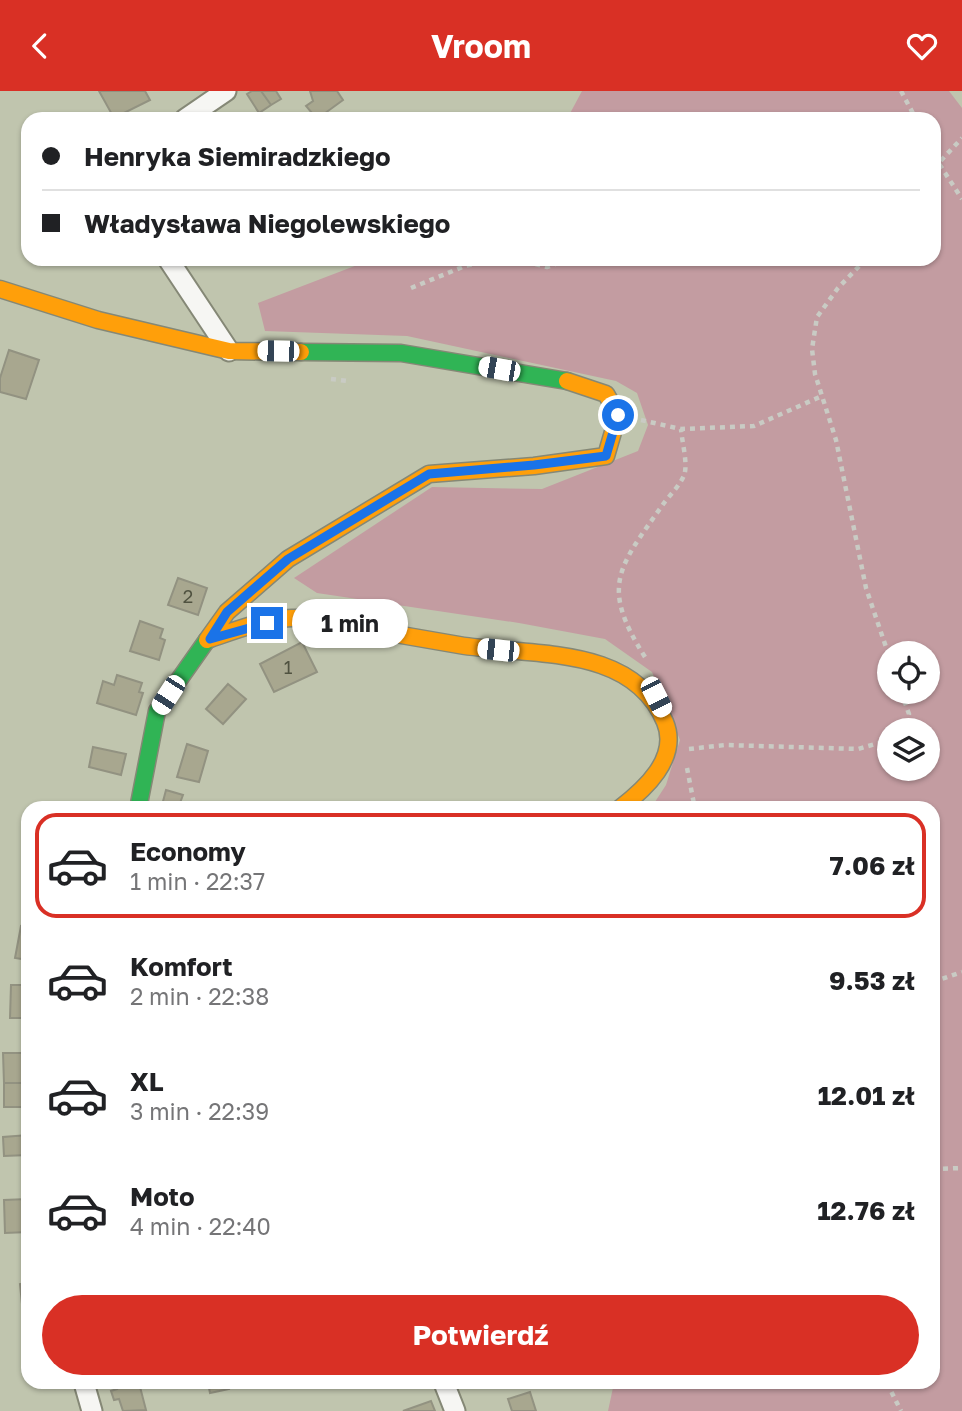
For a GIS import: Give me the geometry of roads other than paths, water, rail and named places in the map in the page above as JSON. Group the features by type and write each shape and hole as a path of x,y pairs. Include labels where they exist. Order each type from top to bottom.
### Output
{"street":[{"path":"195,112 226,91"},
{"path":"173,266 229,351"},
{"path":"0,289 98,320 229,351 401,353 573,382 606,394 618,415 606,456 429,474 288,559 227,612 157,711 140,801"},
{"path":"210,639 242,628 293,618 471,647 579,660 620,671 644,684 656,697 664,712 669,739 666,758 657,774 628,801"},
{"path":"86,1389 92,1411"},
{"path":"446,1389 455,1411"}]}
